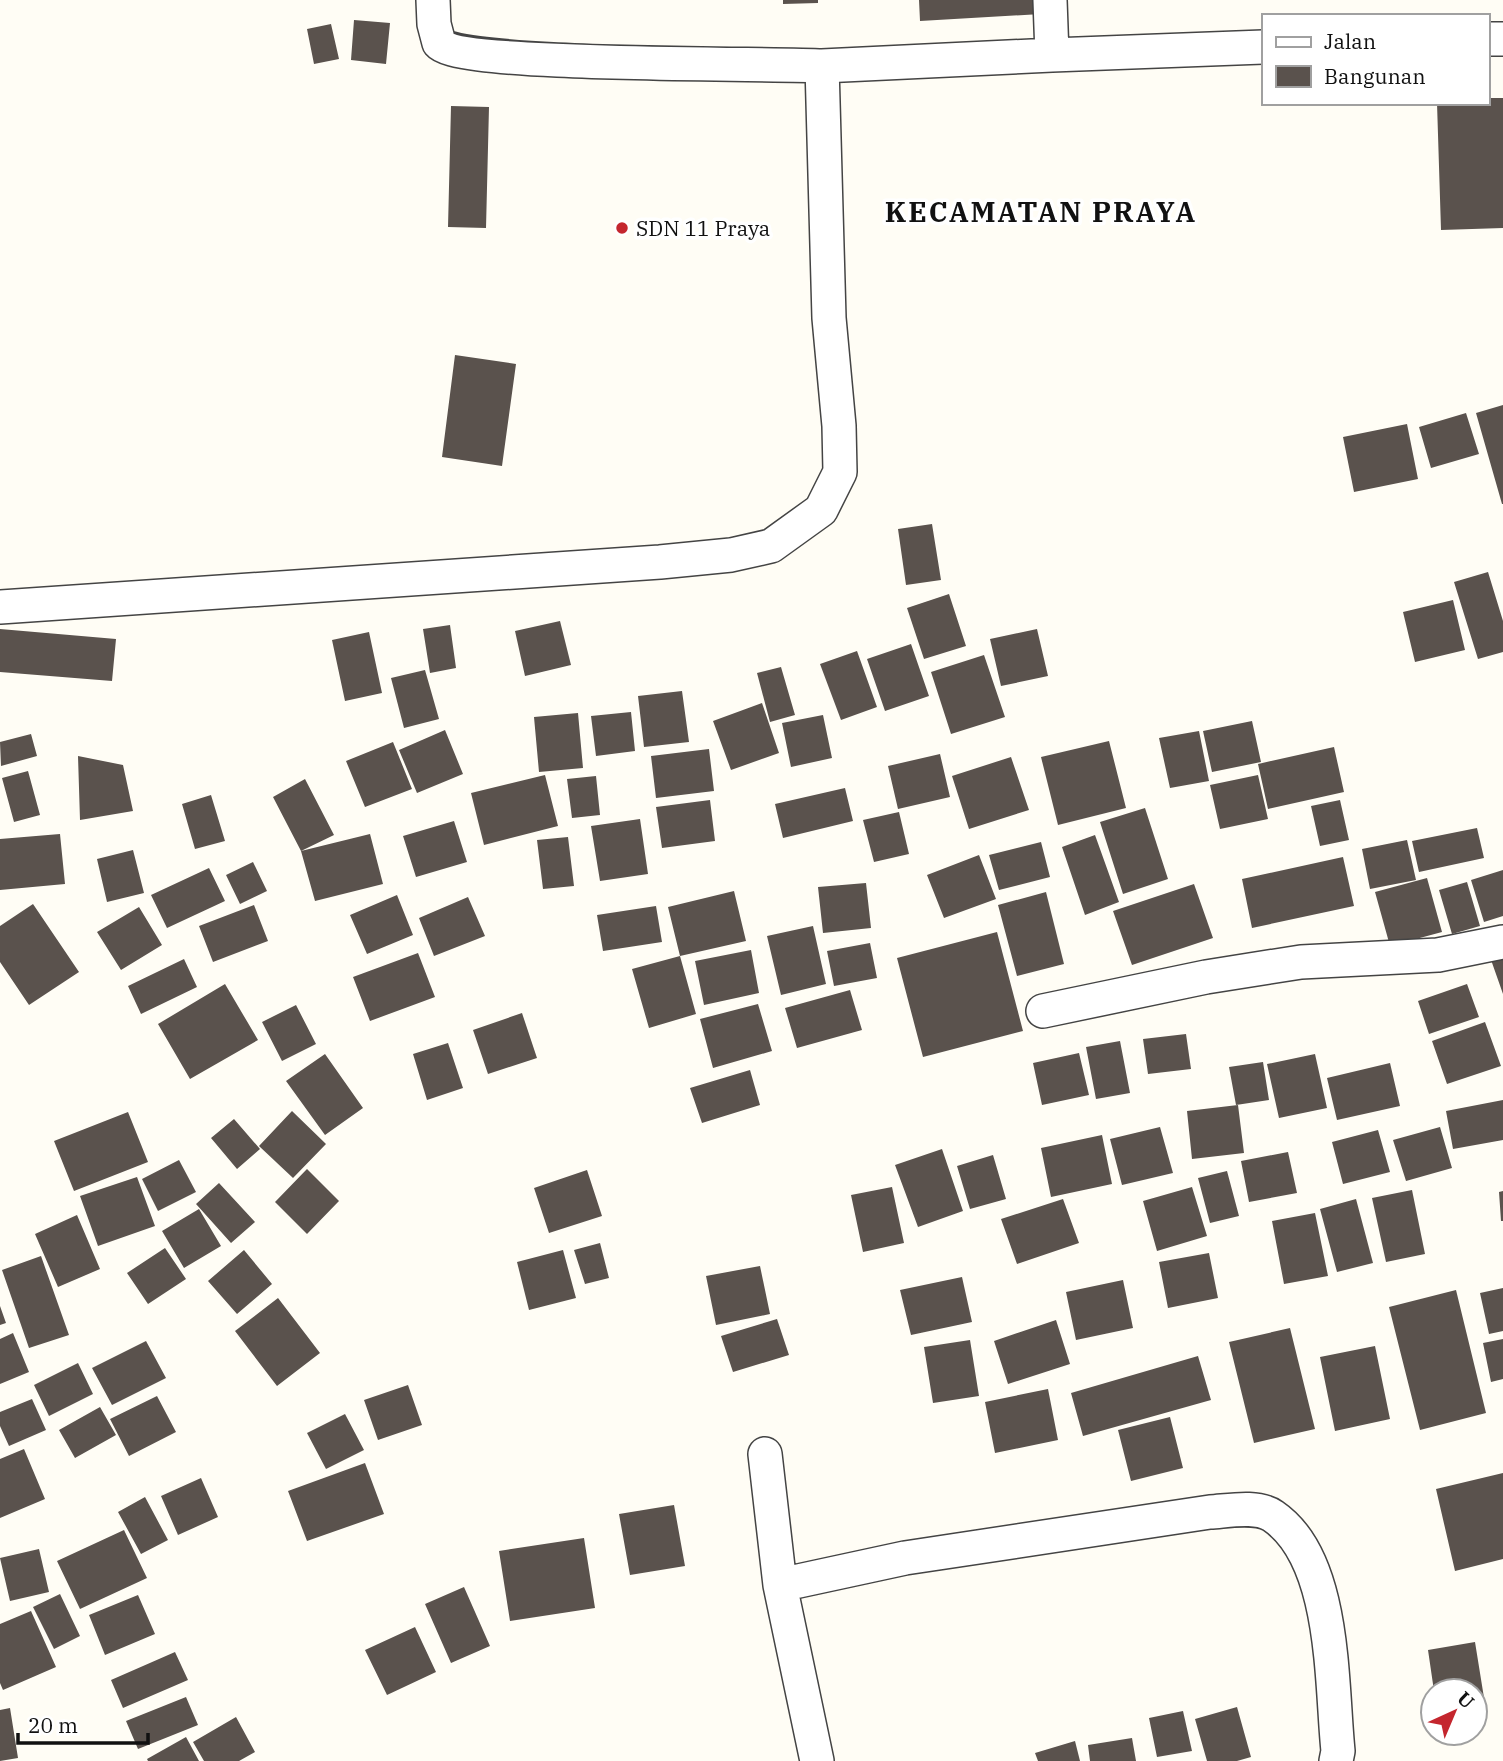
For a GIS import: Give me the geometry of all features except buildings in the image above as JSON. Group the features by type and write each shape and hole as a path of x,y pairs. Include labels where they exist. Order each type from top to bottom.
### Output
{"street":[{"path":"433,0 434,24 439,43 458,52 497,58 822,66 1262,47"},
{"path":"1050,0 1052,55"},
{"path":"0,607 732,555 771,546 806,524 830,497 839,472 839,426 829,318 822,66"},
{"path":"1043,1012 1206,977 1301,962 1438,954 1503,942"},
{"path":"765,1454 780,1585 817,1761"},
{"path":"780,1585 905,1558 1210,1512 1242,1510 1271,1514 1293,1534 1311,1567 1324,1608 1338,1751 1336,1761"}],"place":[{"name":"SDN 11 Praya","path":"622,228"}],"district":[{"name":"KECAMATAN PRAYA","path":"1041,211"}]}
